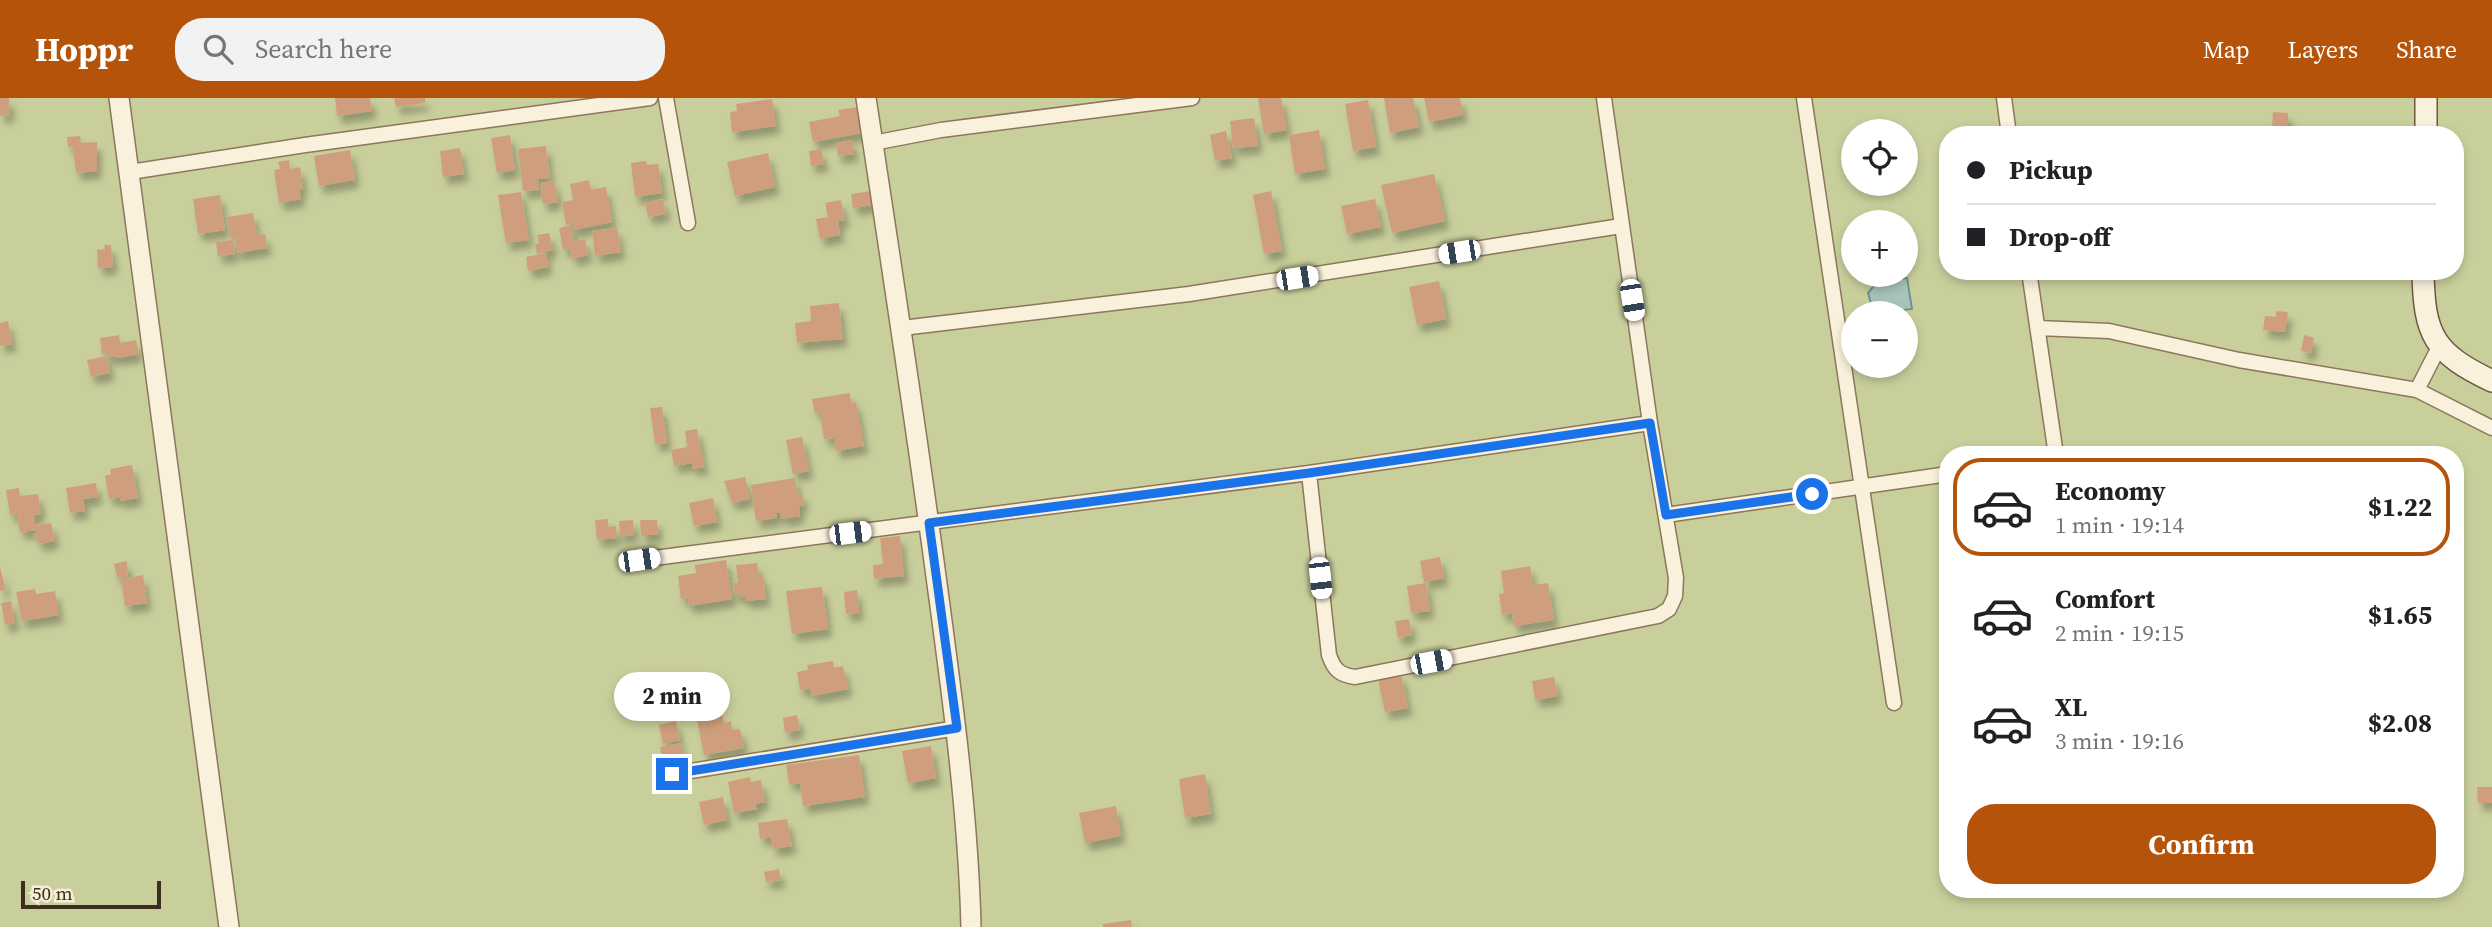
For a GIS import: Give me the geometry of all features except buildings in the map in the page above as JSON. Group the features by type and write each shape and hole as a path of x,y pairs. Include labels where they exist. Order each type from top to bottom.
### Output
{"main road":[{"path":"2426,98 2426,126"},
{"path":"2424,280 2426,311 2439,347 2456,362 2492,381"}],"street":[{"path":"120,98 229,927"},
{"path":"130,172 650,98"},
{"path":"666,98 688,223"},
{"path":"866,98 902,328 957,728 971,927"},
{"path":"873,143 941,130 1192,98"},
{"path":"1309,473 1329,656 1334,668 1343,675 1355,677 1658,616 1669,610 1676,578 1650,423 1604,98"},
{"path":"1804,98 1894,703"},
{"path":"2004,98 2008,126"},
{"path":"902,328 1189,295 1621,226"},
{"path":"2030,280 2055,446"},
{"path":"2038,328 2109,331 2239,360 2417,390 2492,428"},
{"path":"2417,390 2439,347"},
{"path":"639,560 1309,473 1650,423"},
{"path":"1666,515 1939,475"},
{"path":"672,774 957,728"}],"green space":[{"path":"0,98 2492,98 2492,927 0,927"}],"water":[{"path":"1873,287 1908,287 1911,301 1870,301 1868,293"}],"route":[{"path":"672,774 957,728 929,523 1309,473 1650,423 1666,515 1812,494"}]}
